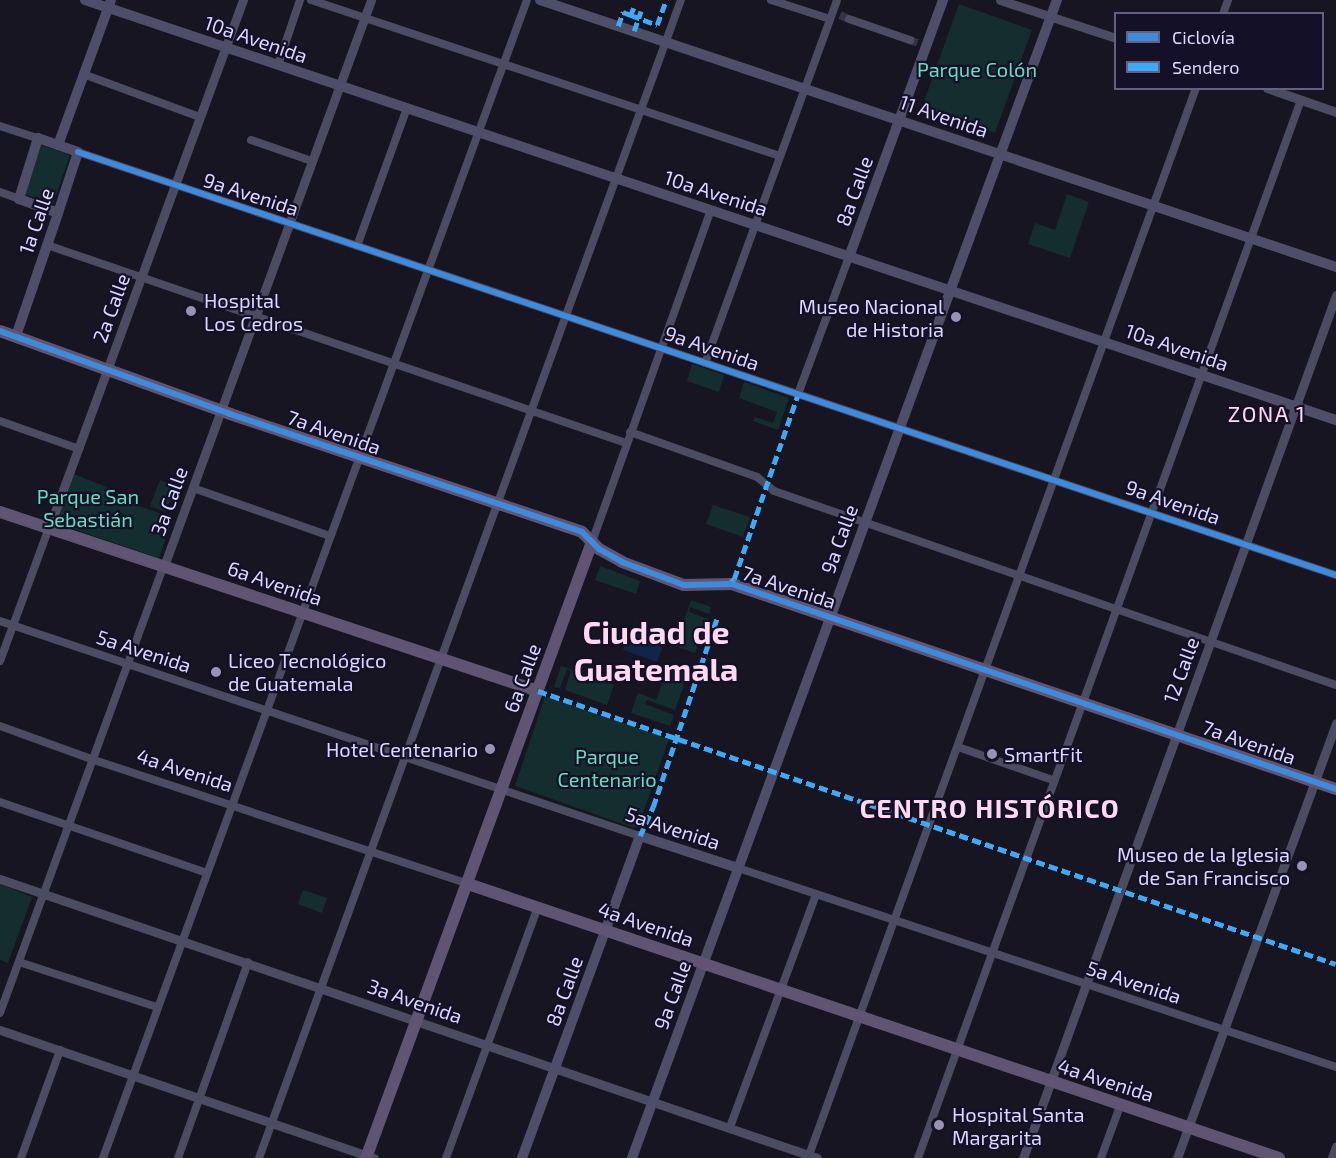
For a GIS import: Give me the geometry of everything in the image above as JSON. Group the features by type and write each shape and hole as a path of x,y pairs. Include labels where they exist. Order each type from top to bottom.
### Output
{"main road":[{"name":"10a Avenida","path":"86,0 110,4 225,48 1336,420"},
{"name":"11 Avenida","path":"540,0 1336,267"},
{"name":"8a Calle","path":"849,257 943,0"},
{"name":"9a Calle","path":"632,1158 863,522 1057,0"},
{"path":"58,145 110,4"},
{"name":"9a Avenida","path":"38,138 78,152"},
{"name":"1a Calle","path":"19,199 38,138"},
{"name":"1a Calle","path":"16,336 78,152"},
{"path":"19,199 58,213"},
{"name":"7a Avenida","path":"0,331 221,411 582,532 592,542 622,562 684,585 732,584 1336,789"},
{"name":"6a Avenida","path":"0,512 538,691"},
{"name":"6a Calle","path":"369,1157 592,542"},
{"name":"8a Calle","path":"522,1158 640,836"},
{"name":"5a Avenida","path":"640,836 738,868"},
{"name":"4a Avenida","path":"468,884 779,991 1280,1158"}],"street":[{"name":"2a Calle","path":"0,661 243,0"},
{"path":"278,65 300,0"},
{"path":"311,0 780,156"},
{"name":"3a Calle","path":"0,1013 371,0"},
{"path":"103,1158 527,0"},
{"path":"259,1158 681,0"},
{"path":"771,0 834,16"},
{"path":"705,363 780,156 834,16 837,0"},
{"path":"1000,0 1114,38"},
{"path":"849,19 910,40"},
{"path":"83,74 200,117"},
{"path":"812,1157 860,1018 1021,576 1053,480 1195,90"},
{"path":"1273,90 1336,112"},
{"path":"918,1158 990,953 1301,100"},
{"path":"357,246 407,108"},
{"name":"9a Avenida","path":"0,126 38,138"},
{"path":"251,140 312,161"},
{"name":"9a Avenida","path":"78,152 1336,575"},
{"path":"0,192 19,199"},
{"name":"6a Calle","path":"592,542 711,210"},
{"path":"47,245 532,412 626,442"},
{"name":"8a Calle","path":"798,394 849,257"},
{"name":"12 Calle","path":"1023,1158 1336,296"},
{"path":"0,421 79,449"},
{"path":"630,432 757,477 774,491 1336,685"},
{"path":"193,488 330,536"},
{"name":"5a Avenida","path":"0,621 640,836"},
{"path":"1177,1158 1336,723"},
{"name":"4a Avenida","path":"0,726 94,760 468,884"},
{"path":"958,747 1053,780"},
{"path":"0,802 207,873"},
{"name":"5a Avenida","path":"738,868 1336,1067"},
{"name":"3a Avenida","path":"0,879 488,1044 812,1157"},
{"path":"730,1127 816,894"},
{"path":"446,1158 538,907"},
{"path":"19,962 157,1007"},
{"path":"178,1158 248,962"},
{"path":"0,1030 369,1157"},
{"path":"21,1158 60,1050"},
{"path":"1101,1158 1120,1106"},
{"path":"1332,1158 1336,1147"}],"green space":[{"name":"Parque Colón","path":"959,4 1032,30 995,133 922,107"},
{"path":"41,145 70,155 53,204 24,194"},
{"path":"1067,194 1089,202 1070,258 1028,244 1035,223 1055,230"},
{"path":"692,364 724,375 719,392 687,381"},
{"path":"744,382 789,398 778,430 753,421 755,417 773,423 777,412 739,398"},
{"name":"Parque San Sebastián","path":"74,474 111,489 111,496 173,518 159,558 56,523"},
{"path":"160,480 176,486 166,512 150,506"},
{"path":"713,505 750,517 743,537 706,524"},
{"path":"600,566 640,581 636,594 595,580"},
{"path":"691,600 711,607 709,614 690,607 689,612 708,619 701,638 701,634 698,633 694,644 697,645 699,642 695,653 675,646"},
{"path":"561,666 614,685 607,705 565,690 571,671 567,669 560,688 554,687"},
{"path":"668,667 688,674 675,710 647,700 645,704 674,715 670,726 631,713 638,693 656,700"},
{"name":"Parque Centenario","path":"545,696 669,739 638,827 634,828 515,786"},
{"path":"0,884 32,897 8,963 0,960"},
{"path":"303,890 327,898 322,913 298,904"}],"water":[{"path":"629,631 664,643 657,662 623,650"}],"tunnel":[{"path":"840,15 849,19"},
{"path":"910,40 920,44"}],"marked path":[{"path":"634,8 631,15 657,25 666,0"},
{"path":"634,31 641,11"},
{"path":"618,26 623,12 631,15"},
{"path":"729,584 734,579 798,394"},
{"path":"640,836 653,807 717,618"},
{"path":"538,691 1336,964"}],"cycle path":[{"path":"78,152 1336,575"},
{"path":"0,331 230,414 582,532 599,549 622,562 684,585 732,584 1336,789"}],"place":[{"name":"Hospital Los Cedros","path":"191,311"},
{"name":"Museo Nacional de Historia","path":"956,317"},
{"name":"Liceo Tecnológico de Guatemala","path":"216,672"},
{"name":"Hotel Centenario","path":"490,749"},
{"name":"SmartFit","path":"992,754"},
{"name":"Museo de la Iglesia de San Francisco","path":"1302,866"},
{"name":"Hospital Santa Margarita","path":"939,1125"}],"district":[{"name":"ZONA 1","path":"1267,414"},
{"name":"Ciudad de Guatemala","path":"656,650"},
{"name":"CENTRO HISTÓRICO","path":"990,808"}]}
